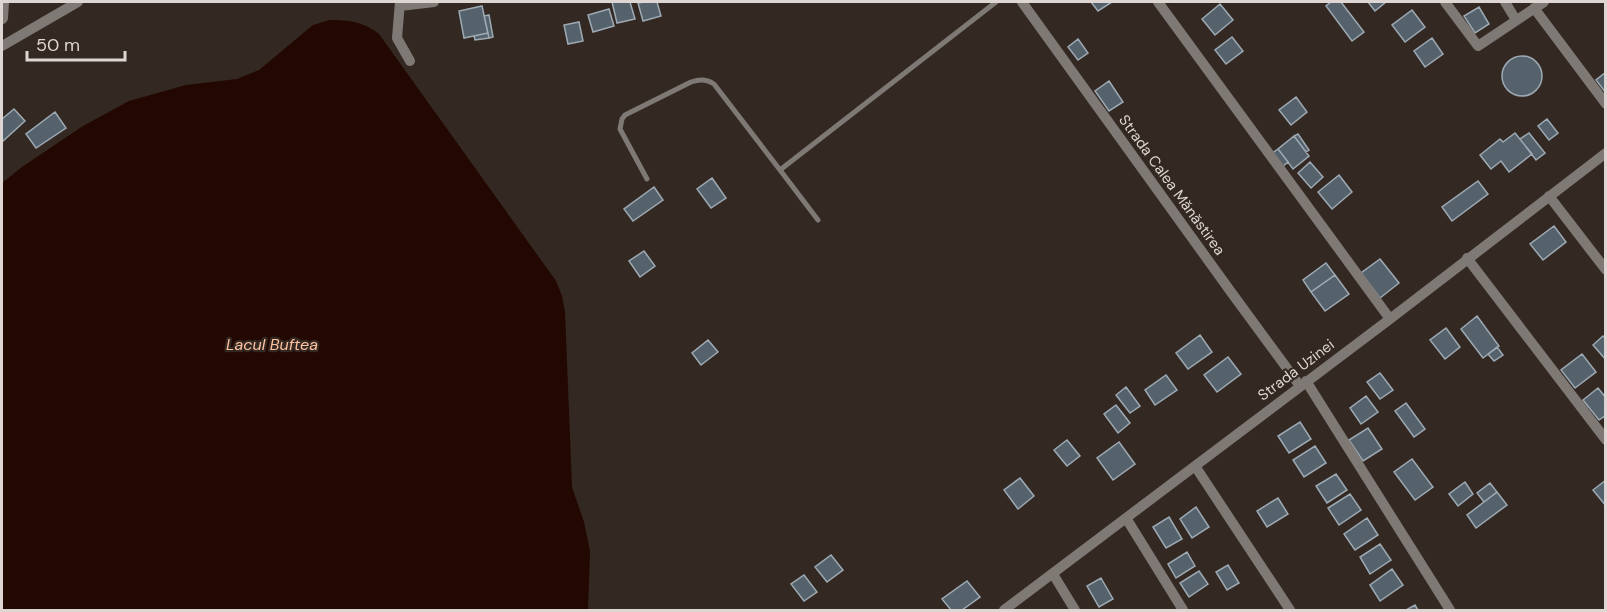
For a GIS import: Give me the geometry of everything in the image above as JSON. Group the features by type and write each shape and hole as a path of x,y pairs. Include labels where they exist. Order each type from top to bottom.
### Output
{"street":[{"path":"2,18 3,2"},
{"path":"2,46 78,2"},
{"path":"410,61 397,38 400,4 434,2"},
{"name":"Strada Calea Mănăstirea","path":"1022,2 1230,292 1303,383 1450,610"},
{"path":"1158,2 1390,319"},
{"path":"1445,2 1478,46 1544,2"},
{"path":"1505,2 1516,20"},
{"path":"1534,8 1605,104"},
{"name":"Strada Uzinei","path":"1004,610 1390,319 1605,153"},
{"path":"1549,196 1605,270"},
{"path":"1467,258 1605,440"},
{"path":"1195,466 1290,610"},
{"path":"1126,518 1183,610"},
{"path":"1053,574 1075,610"}],"lane":[{"path":"780,170 996,2"},
{"path":"647,178 622,135 620,129 622,119 625,115 691,82 699,79 707,80 714,84 818,220"}],"water":[{"name":"Lacul Buftea","path":"330,20 356,23 379,34 556,281 565,312 572,487 584,522 590,551 588,610 2,610 2,183 83,126 129,101 186,85 237,79 259,70 313,25"}],"building":[{"path":"612,2 630,2 635,19 617,23"},
{"path":"657,2 661,16 643,21 638,3"},
{"path":"1091,2 1112,2 1098,11"},
{"path":"1331,2 1341,2 1364,32 1352,41 1326,6"},
{"path":"1368,2 1386,2 1375,11"},
{"path":"1220,4 1233,20 1215,35 1202,19"},
{"path":"482,6 488,33 464,38 459,11"},
{"path":"1479,7 1489,24 1475,33 1464,16"},
{"path":"609,9 614,26 593,32 588,15"},
{"path":"1412,10 1425,27 1405,42 1392,25"},
{"path":"489,15 493,37 489,38 484,16"},
{"path":"579,22 583,41 568,44 564,25"},
{"path":"488,33 489,38 475,40 474,36"},
{"path":"1232,37 1243,51 1226,64 1215,50"},
{"path":"1432,38 1443,54 1425,67 1414,51"},
{"path":"1078,39 1088,53 1078,60 1068,47"},
{"path":"1522,56 1530,57 1536,62 1541,68 1541,84 1536,90 1530,95 1522,96 1514,95 1508,90 1503,84 1502,76 1503,68 1508,62 1514,57"},
{"path":"1606,72 1606,93 1596,80"},
{"path":"1109,81 1123,102 1109,111 1095,91"},
{"path":"1296,97 1307,112 1291,125 1279,110"},
{"path":"14,109 25,121 3,141 2,119"},
{"path":"55,112 66,128 36,148 26,134"},
{"path":"1547,119 1558,133 1549,140 1538,126"},
{"path":"1515,133 1532,154 1509,172 1501,161 1491,169 1480,155 1500,139 1503,142"},
{"path":"1529,133 1545,153 1536,160 1520,139"},
{"path":"1298,134 1309,150 1306,152 1294,136"},
{"path":"1294,136 1309,156 1293,169 1278,149"},
{"path":"1278,149 1288,162 1282,167 1271,154"},
{"path":"1310,162 1323,177 1311,188 1298,173"},
{"path":"1339,175 1352,192 1332,209 1318,192"},
{"path":"712,178 726,198 711,208 697,189"},
{"path":"1478,181 1488,194 1452,221 1442,207"},
{"path":"654,187 663,200 633,221 624,209"},
{"path":"1554,226 1566,242 1543,260 1530,244"},
{"path":"644,251 655,266 640,277 629,261"},
{"path":"1380,259 1399,283 1380,298 1361,273"},
{"path":"1326,263 1335,275 1311,292 1303,280"},
{"path":"1335,275 1349,294 1325,311 1311,292"},
{"path":"1477,316 1499,346 1483,358 1461,329"},
{"path":"1446,328 1460,347 1445,359 1430,340"},
{"path":"1200,335 1212,352 1188,369 1176,353"},
{"path":"1603,336 1606,339 1606,360 1593,345"},
{"path":"708,340 718,352 701,365 692,353"},
{"path":"1497,347 1503,355 1494,361 1488,354"},
{"path":"1582,354 1596,372 1575,388 1561,370"},
{"path":"1228,357 1241,374 1217,392 1204,375"},
{"path":"1380,373 1393,390 1380,399 1367,382"},
{"path":"1166,375 1177,390 1155,405 1145,390"},
{"path":"1126,387 1140,406 1130,413 1116,395"},
{"path":"1598,388 1606,398 1606,415 1599,420 1583,400"},
{"path":"1366,396 1378,412 1361,424 1350,408"},
{"path":"1406,403 1425,429 1414,437 1395,411"},
{"path":"1116,405 1130,423 1118,433 1104,414"},
{"path":"1300,422 1311,439 1289,453 1278,436"},
{"path":"1368,428 1382,449 1363,461 1349,440"},
{"path":"1067,440 1080,456 1067,466 1054,450"},
{"path":"1119,442 1135,464 1113,480 1097,458"},
{"path":"1315,446 1326,463 1304,477 1293,460"},
{"path":"1412,459 1433,487 1415,500 1394,472"},
{"path":"1336,474 1347,490 1327,503 1316,486"},
{"path":"1020,478 1034,496 1018,509 1004,490"},
{"path":"1606,480 1606,506 1593,490"},
{"path":"1465,482 1473,494 1458,506 1449,494"},
{"path":"1490,483 1497,492 1484,502 1477,493"},
{"path":"1497,492 1507,505 1476,528 1467,515"},
{"path":"1350,494 1361,510 1339,525 1328,508"},
{"path":"1278,498 1288,514 1267,527 1257,511"},
{"path":"1196,507 1209,527 1192,538 1180,519"},
{"path":"1169,517 1182,539 1166,548 1153,527"},
{"path":"1367,518 1378,535 1355,550 1344,534"},
{"path":"1380,544 1391,560 1370,574 1360,557"},
{"path":"1187,552 1195,566 1176,578 1168,564"},
{"path":"831,555 843,570 827,582 815,567"},
{"path":"1228,565 1239,583 1227,590 1216,572"},
{"path":"1392,569 1403,585 1380,601 1370,585"},
{"path":"1199,571 1208,584 1189,597 1180,583"},
{"path":"804,575 817,592 804,601 791,584"},
{"path":"1101,578 1113,599 1099,607 1087,586"},
{"path":"967,581 980,597 962,610 951,610 942,599"},
{"path":"1415,605 1418,610 1406,610"}]}
